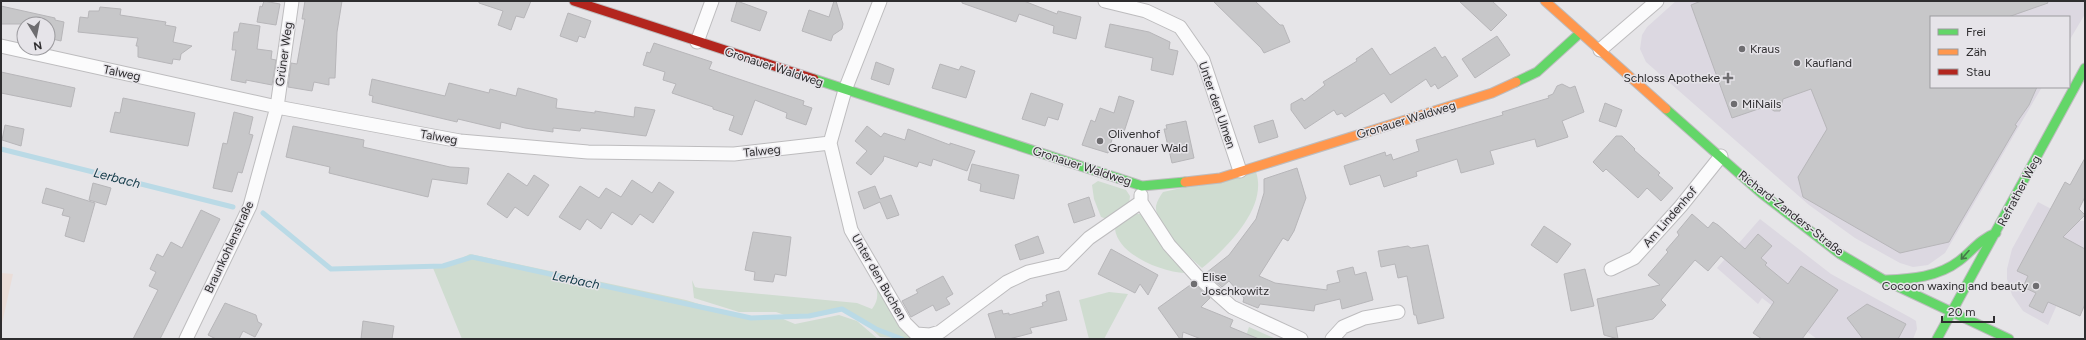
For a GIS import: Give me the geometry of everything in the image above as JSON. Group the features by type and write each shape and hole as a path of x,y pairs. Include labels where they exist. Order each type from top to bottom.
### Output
{"street":[{"name":"Grüner Weg","path":"277,107 292,1"},
{"name":"Gronauer Waldweg","path":"574,1 1142,186 1220,178 1492,93 1537,72 1580,33"},
{"path":"697,42 712,1"},
{"path":"830,143 845,90 880,1"},
{"name":"Unter den Ulmen","path":"1105,1 1146,11 1180,27 1203,60 1240,172"},
{"name":"Richard-Zanders-Straße","path":"1545,1 1761,193 1840,254 1884,280 2009,339"},
{"path":"1600,50 1657,1"},
{"name":"Talweg","path":"1,46 277,107 460,141 580,152 734,154 830,143"},
{"name":"Refrather Weg","path":"1937,339 2085,68"},
{"name":"Braunkohlenstraße","path":"186,339 250,206 277,107"},
{"name":"Unter den Buchen","path":"830,143 851,230 905,323 916,334 930,335 940,332 1007,282 1028,272 1063,264 1089,238 1141,202"},
{"name":"Am Lindenhof","path":"1611,269 1634,258 1681,206 1721,156"},
{"path":"1142,186 1141,202 1169,245 1196,274 1232,308 1301,339"},
{"path":"1884,280 1924,277 1936,274 1961,260 1977,241 1996,233"},
{"path":"1332,339 1343,328 1364,318 1398,312"}],"shaded area":[{"path":"1676,1 2085,1 2085,14 2070,39 2070,16 1930,16 1930,88 2041,88 1945,253 1928,265 1913,267 1900,263 1855,238 1809,205 1646,62 1640,49 1642,35 1647,27"},
{"path":"1256,172 1258,185 1256,199 1251,212 1243,226 1233,238 1212,260 1202,268 1173,240 1166,231 1157,213 1157,202 1163,192"},
{"path":"1098,181 1126,190 1130,196 1129,204 1107,219 1101,217 1094,199 1092,185"},
{"path":"2038,202 2059,213 2079,221 2085,221 2085,282 2070,275 2048,325 2023,311 2012,295 2007,279 2007,269 2012,249"},
{"path":"1135,214 1143,214 1185,273 1165,269 1142,260 1124,247 1118,238 1115,229 1120,223"},
{"path":"1760,219 1831,274 1916,321 1917,329 1913,339 1817,339 1762,298 1758,304 1717,268"},
{"path":"470,254 686,300 738,316 776,316 795,324 839,315 857,321 878,339 462,339 433,268 449,265"},
{"path":"1,273 13,274 1,328"},
{"path":"692,280 695,287 699,288 857,303 872,309 876,303 877,296 875,283 915,339 880,337 858,316 840,309 796,319 776,312 739,312 694,298"},
{"path":"1109,292 1128,294 1104,339 1089,339 1079,300"},
{"path":"1249,327 1276,339 1245,339"}],"building":[{"path":"264,1 280,4 276,25 257,22 260,6 262,7"},
{"path":"305,1 342,1 337,32 335,78 329,78 329,85 314,82 312,91 288,87 291,63 297,64 305,19 302,19"},
{"path":"479,1 531,1 524,18 516,16 511,30 498,25 503,11 479,3"},
{"path":"737,1 767,12 760,31 731,21"},
{"path":"834,1 836,1 843,24 842,29 833,35 831,41 802,31 809,10 829,17"},
{"path":"962,1 1024,1 1057,14 1058,11 1081,17 1076,39 1053,33 1054,26 1019,14 1016,22 962,3"},
{"path":"1213,1 1255,1 1280,25 1283,25 1290,42 1264,53 1261,48"},
{"path":"1459,1 1492,1 1507,15 1491,31"},
{"path":"1701,1 2047,1 2048,3 2011,16 1930,16 1930,88 2037,88 2029,105 2015,125 2017,126 1949,242 1900,253 1803,197 1798,177 1827,129 1811,89 1783,99 1780,111 1774,111 1767,106 1732,118 1691,5"},
{"path":"1,6 46,16 16,16 16,24 1,24"},
{"path":"100,7 121,9 120,15 166,22 165,25 176,27 173,42 192,46 181,54 180,60 173,59 172,64 138,57 138,46 136,46 138,38 78,32 80,17 88,18 89,11 99,11"},
{"path":"568,13 591,21 585,38 579,36 577,42 560,36"},
{"path":"56,20 64,22 61,41 56,40"},
{"path":"240,23 260,26 257,49 272,51 271,59 276,60 272,85 246,80 246,83 231,80 236,50 232,50 234,32 238,32"},
{"path":"1110,24 1149,32 1170,42 1169,49 1178,51 1173,75 1151,70 1153,58 1105,47"},
{"path":"1497,36 1510,55 1475,78 1462,59"},
{"path":"654,43 712,62 709,69 804,101 803,105 812,108 806,125 786,118 787,113 755,100 742,135 729,130 734,116 672,93 676,84 663,80 665,72 643,65 647,52 650,53"},
{"path":"1435,47 1442,58 1445,56 1458,76 1438,89 1435,84 1431,87 1426,79 1391,103 1384,93 1345,117 1342,113 1337,115 1334,110 1305,129 1291,110 1291,104 1302,98 1304,101 1325,85 1323,82 1357,61 1356,59 1372,48 1390,75"},
{"path":"876,62 894,69 889,85 871,79"},
{"path":"940,64 959,70 961,66 975,71 966,98 932,88"},
{"path":"1,72 75,88 71,107 1,93"},
{"path":"372,79 445,96 449,83 489,93 490,89 516,96 518,88 557,99 556,108 595,113 595,111 634,117 635,107 655,110 646,136 581,128 580,131 553,128 553,132 525,128 501,122 500,129 458,119 457,122 372,102 373,96 369,95"},
{"path":"1562,84 1570,88 1575,86 1584,112 1562,121 1568,137 1537,147 1535,139 1490,151 1494,164 1461,173 1457,159 1416,172 1417,176 1384,187 1380,175 1350,185 1344,166 1385,152 1386,156 1391,154 1393,160 1419,151 1416,140 1503,115 1502,112 1549,98 1548,96 1553,94 1557,86"},
{"path":"1031,93 1063,104 1058,120 1048,117 1045,126 1022,119"},
{"path":"1119,96 1134,101 1123,135 1119,134 1118,137 1113,136 1108,153 1082,145 1091,120 1095,122 1100,108 1114,113"},
{"path":"123,98 195,113 188,146 110,132 115,112 120,113"},
{"path":"1605,103 1622,110 1616,127 1599,121"},
{"path":"234,112 253,117 249,134 253,135 242,173 238,172 232,192 213,188 223,143 227,144"},
{"path":"1273,120 1278,137 1259,143 1254,126"},
{"path":"1186,121 1194,158 1172,163 1164,129 1167,129 1166,125"},
{"path":"5,125 24,129 21,146 2,140"},
{"path":"293,126 364,140 363,147 450,167 469,168 467,184 432,179 428,197 329,173 330,167 286,157"},
{"path":"867,126 881,137 884,133 905,140 908,129 950,145 950,143 975,151 967,171 933,159 931,166 919,162 917,167 884,156 883,161 871,175 856,163 867,151 855,141"},
{"path":"1616,136 1622,136 1635,149 1634,150 1660,173 1658,175 1673,188 1661,201 1647,188 1638,198 1606,169 1603,172 1593,162"},
{"path":"2085,158 2085,197 2079,209 2085,215 2063,237 2085,249 2085,304 2080,316 2048,302 2043,313 2029,306 2036,293 2023,287 2028,276 2017,271 2065,182 2070,185"},
{"path":"972,164 1019,175 1014,199 980,191 981,184 968,180"},
{"path":"1297,168 1306,198 1294,231 1288,241 1283,238 1259,276 1275,283 1327,290 1327,285 1340,282 1337,271 1353,267 1355,275 1366,272 1373,300 1342,309 1340,299 1315,305 1314,311 1260,304 1258,308 1243,302 1244,298 1229,281 1222,287 1206,273 1229,255 1256,219 1264,193 1264,179"},
{"path":"508,173 527,186 534,175 549,185 528,216 515,207 507,218 487,204"},
{"path":"632,180 652,193 659,182 674,192 653,223 640,214 632,225 612,212 601,229 587,219 580,230 559,217 580,186 599,198 606,188 621,197"},
{"path":"93,183 111,188 106,205 89,200"},
{"path":"875,186 880,199 891,195 899,215 887,219 880,202 864,209 858,192"},
{"path":"46,188 95,203 84,242 65,236 70,217 62,215 64,209 42,203"},
{"path":"1089,197 1095,216 1074,223 1068,204"},
{"path":"201,210 220,219 160,339 133,339 158,290 149,286 156,272 150,269 157,254 163,257 171,242 182,248"},
{"path":"1692,214 1708,228 1713,222 1718,225 1745,249 1758,234 1772,246 1761,258 1767,263 1765,265 1788,284 1801,266 1838,290 1802,339 1762,339 1753,333 1774,302 1721,256 1708,271 1695,260 1661,300 1666,305 1653,319 1616,327 1618,339 1604,335 1597,299 1660,285 1648,275 1668,252 1666,250 1679,235 1677,232"},
{"path":"1544,226 1571,244 1557,263 1531,245"},
{"path":"753,232 791,237 786,276 775,274 773,282 754,280 755,272 745,270"},
{"path":"1038,236 1044,253 1020,260 1015,245"},
{"path":"1428,245 1444,318 1418,324 1416,315 1414,315 1407,276 1398,278 1395,264 1381,267 1378,251 1408,246 1411,248"},
{"path":"1111,249 1158,275 1148,295 1140,284 1135,293 1098,274"},
{"path":"1585,269 1594,306 1571,311 1564,274"},
{"path":"943,276 953,294 946,298 950,304 936,311 933,305 911,317 902,301 918,293 916,290"},
{"path":"1193,283 1210,298 1201,307 1233,320 1230,327 1259,339 1201,339 1183,332 1182,339 1180,339 1158,308"},
{"path":"1059,291 1067,320 1030,328 1032,333 1009,339 996,339 988,314 1002,310 1003,314 1009,313 1009,315 1043,306 1042,303 1047,301 1046,295"},
{"path":"225,303 256,315 258,322 262,324 255,337 243,331 239,339 216,339 208,335"},
{"path":"1867,304 1906,324 1898,339 1863,339 1847,318"},
{"path":"363,321 394,326 392,339 361,339"}],"waterway":[{"name":"Lerbach","path":"1,149 233,207"},
{"name":"Lerbach","path":"263,213 331,269 443,266 472,257 751,318 809,316 842,309 876,329 902,339"}],"traffic: fast":[{"path":"1516,82 1537,72 1580,33"},
{"path":"1937,339 2085,68"},
{"path":"814,79 1142,186 1185,182"},
{"path":"1666,109 1761,193 1840,254 1884,280 2009,339"},
{"path":"1886,280 1915,278 1942,271 1959,261 1981,242 1996,233"}],"traffic: slow":[{"path":"1545,1 1666,109"},
{"path":"1185,182 1220,178 1492,93 1516,82"}],"traffic: jam":[{"path":"574,1 814,79"}],"place":[{"name":"Kraus","path":"1742,49"},
{"name":"Kaufland","path":"1797,63"},
{"name":"Schloss Apotheke","path":"1728,78"},
{"name":"MiNails","path":"1734,104"},
{"name":"Olivenhof Gronauer Wald","path":"1100,141"},
{"name":"Elise Joschkowitz","path":"1194,284"},
{"name":"Cocoon waxing and beauty","path":"2036,286"}]}
